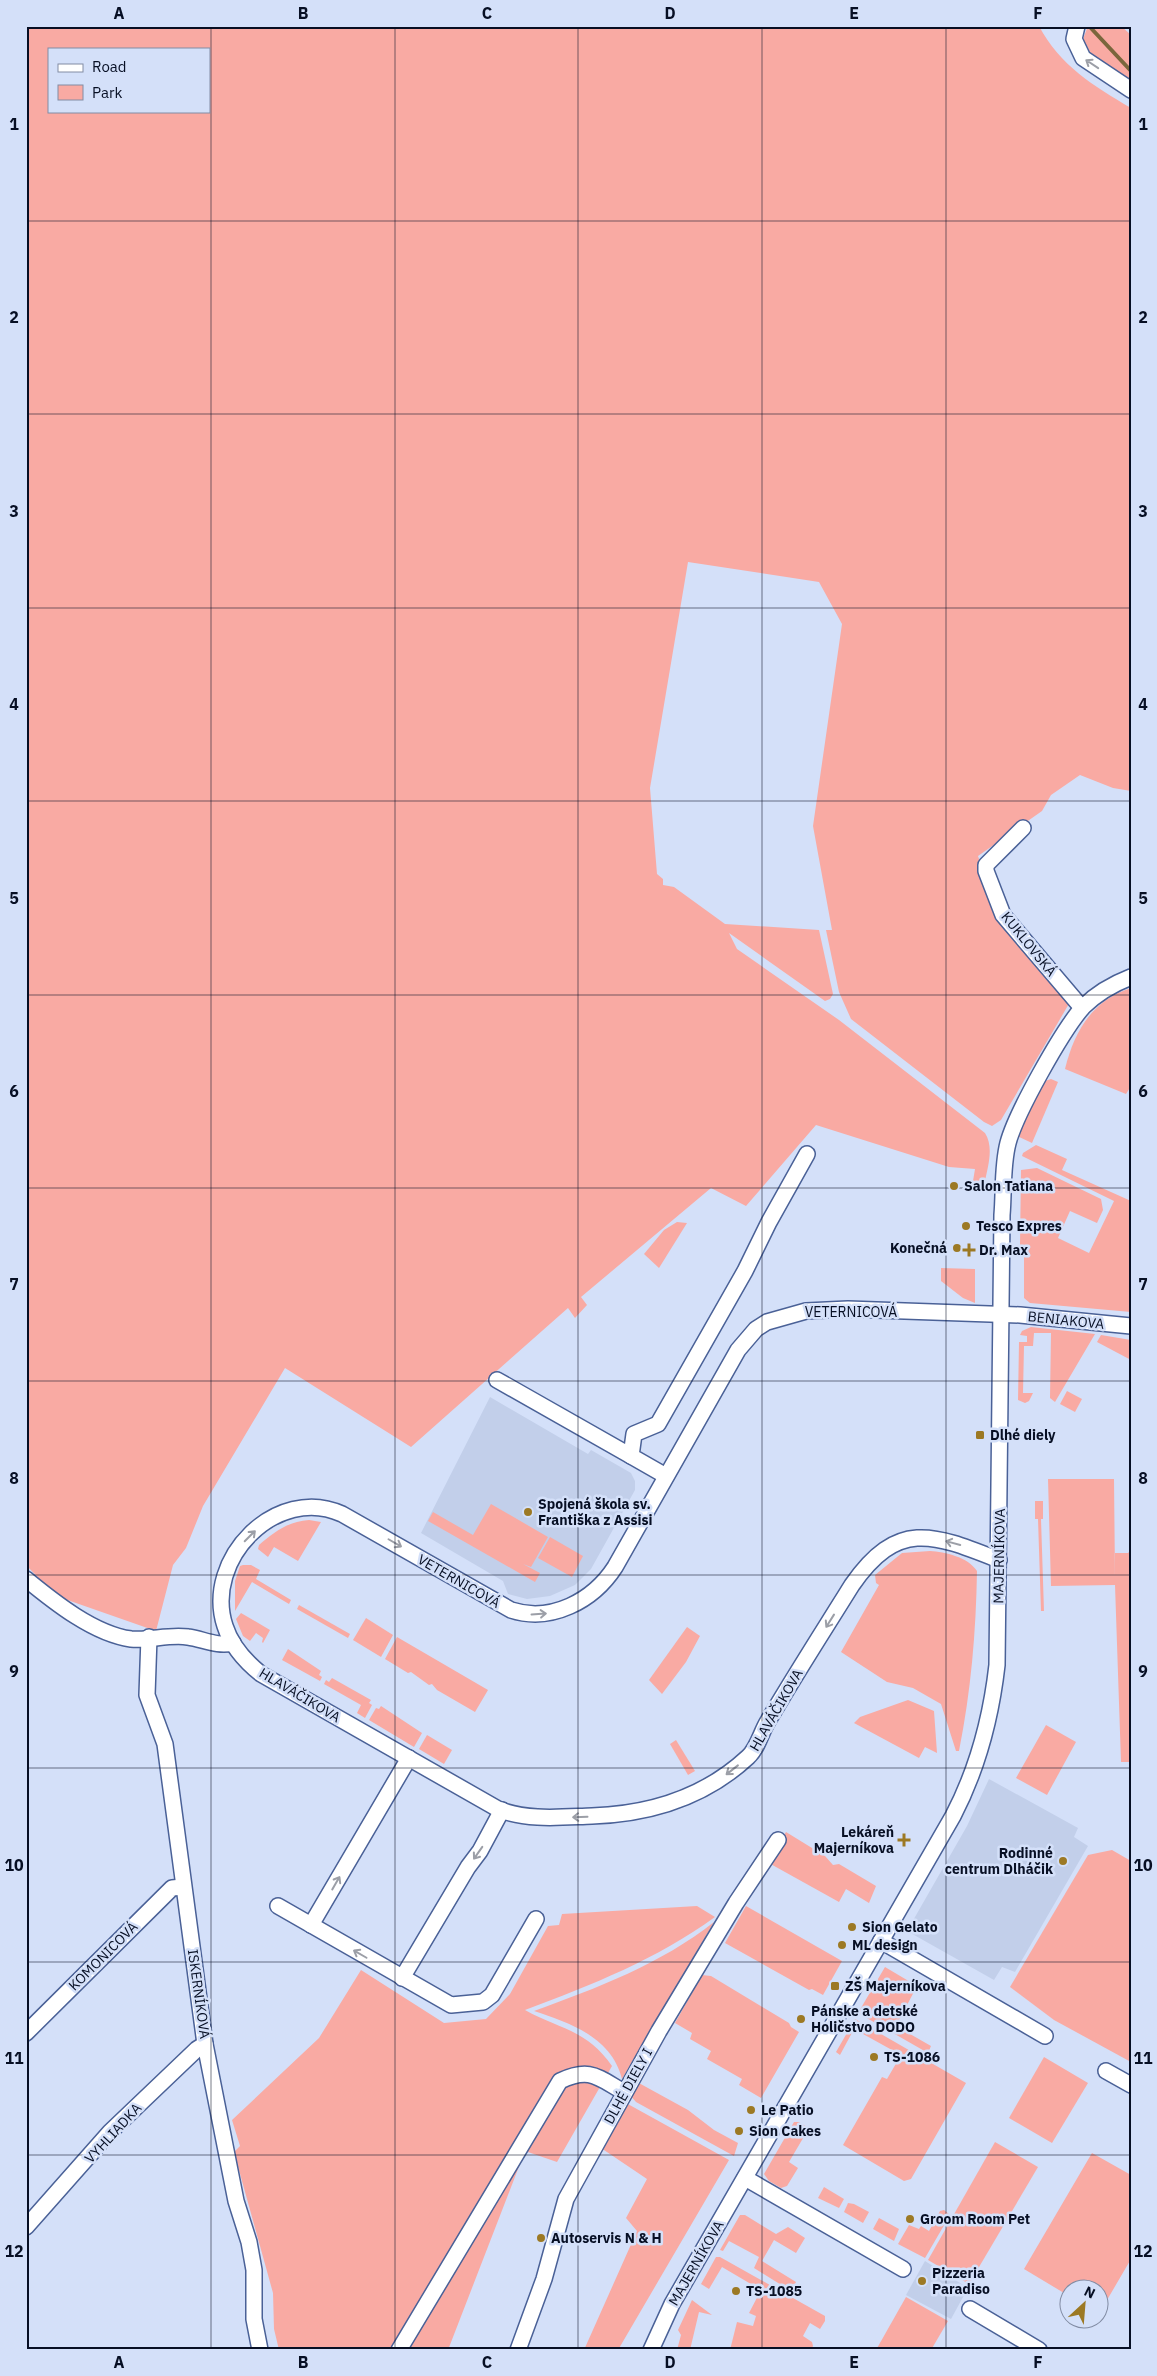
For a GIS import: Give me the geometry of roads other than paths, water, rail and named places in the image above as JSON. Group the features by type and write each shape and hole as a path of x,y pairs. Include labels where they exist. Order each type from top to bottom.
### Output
{"street":[{"path":"1077,26 1074,39 1083,58 1131,90"},
{"name":"KUKLOVSKÁ","path":"1023,828 986,865 986,871 1003,916 1082,1008"},
{"path":"1082,1008 1098,993 1131,977"},
{"name":"MAJERNÍKOVA","path":"651,2350 672,2304 953,1816 980,1755 988,1723 996,1675 1002,1215 1008,1144 1013,1128 1055,1050 1082,1008"},
{"path":"630,1456 634,1434 658,1424 745,1271 768,1222 807,1154"},
{"name":"VETERNICOVÁ","path":"224,1576 235,1552 263,1524 283,1511 312,1506 342,1514 511,1610 523,1614 547,1613 578,1603 608,1578 730,1363 756,1329 767,1322 806,1311 832,1309 1002,1314"},
{"name":"BENIAKOVA","path":"1002,1314 1131,1326"},
{"path":"497,1380 630,1456 663,1481"},
{"name":"HLAVÁČIKOVA","path":"224,1576 222,1591 224,1626 232,1643 261,1674 502,1810 532,1816 608,1815 656,1808 692,1794 726,1774 754,1750 766,1722 852,1586 866,1566 882,1552 903,1540 929,1537 959,1544 999,1560"},
{"path":"26,1579 66,1611 115,1636 133,1640 149,1637 188,1637 224,1645 232,1643"},
{"name":"ISKERNÍKOVÁ","path":"149,1637 147,1694 165,1744 177,1822 205,2044 236,2201 249,2242 254,2270 254,2319 260,2350"},
{"path":"311,1925 408,1758"},
{"path":"402,1978 468,1867 480,1851 502,1810"},
{"name":"DLHÉ DIELY I","path":"518,2350 544,2279 566,2199 624,2092 706,1951 778,1840"},
{"name":"KOMONICOVÁ","path":"26,2033 172,1888 184,1887"},
{"path":"278,1906 451,2005 483,2002 492,1995 536,1919"},
{"path":"881,1941 1045,2036"},
{"name":"VYHLIADKA","path":"26,2227 110,2132 198,2048 205,2044"},
{"path":"1106,2071 1131,2085"},
{"path":"399,2350 560,2081 576,2073 591,2074 624,2092"},
{"path":"745,2178 903,2269"},
{"path":"970,2309 1039,2350"}],"waterway":[{"path":"1089,26 1131,71"}],"place":[{"name":"Salon Tatiana","path":"954,1186"},
{"name":"Tesco Expres","path":"966,1226"},
{"name":"Konečná","path":"957,1248"},
{"name":"Dr. Max","path":"969,1250"},
{"name":"Dlhé diely","path":"980,1435"},
{"name":"Spojená škola sv. Františka z Assisi","path":"528,1512"},
{"name":"Lekáreň Majerníkova","path":"904,1840"},
{"name":"Rodinné centrum Dlháčik","path":"1063,1861"},
{"name":"Sion Gelato","path":"852,1927"},
{"name":"ML design","path":"842,1945"},
{"name":"ZŠ Majerníkova","path":"835,1986"},
{"name":"Pánske a detské Holičstvo DODO","path":"801,2019"},
{"name":"TS-1086","path":"874,2057"},
{"name":"Le Patio","path":"751,2110"},
{"name":"Sion Cakes","path":"739,2131"},
{"name":"Groom Room Pet","path":"910,2219"},
{"name":"Autoservis N & H","path":"541,2238"},
{"name":"Pizzeria Paradiso","path":"922,2281"},
{"name":"TS-1085","path":"736,2291"}]}
